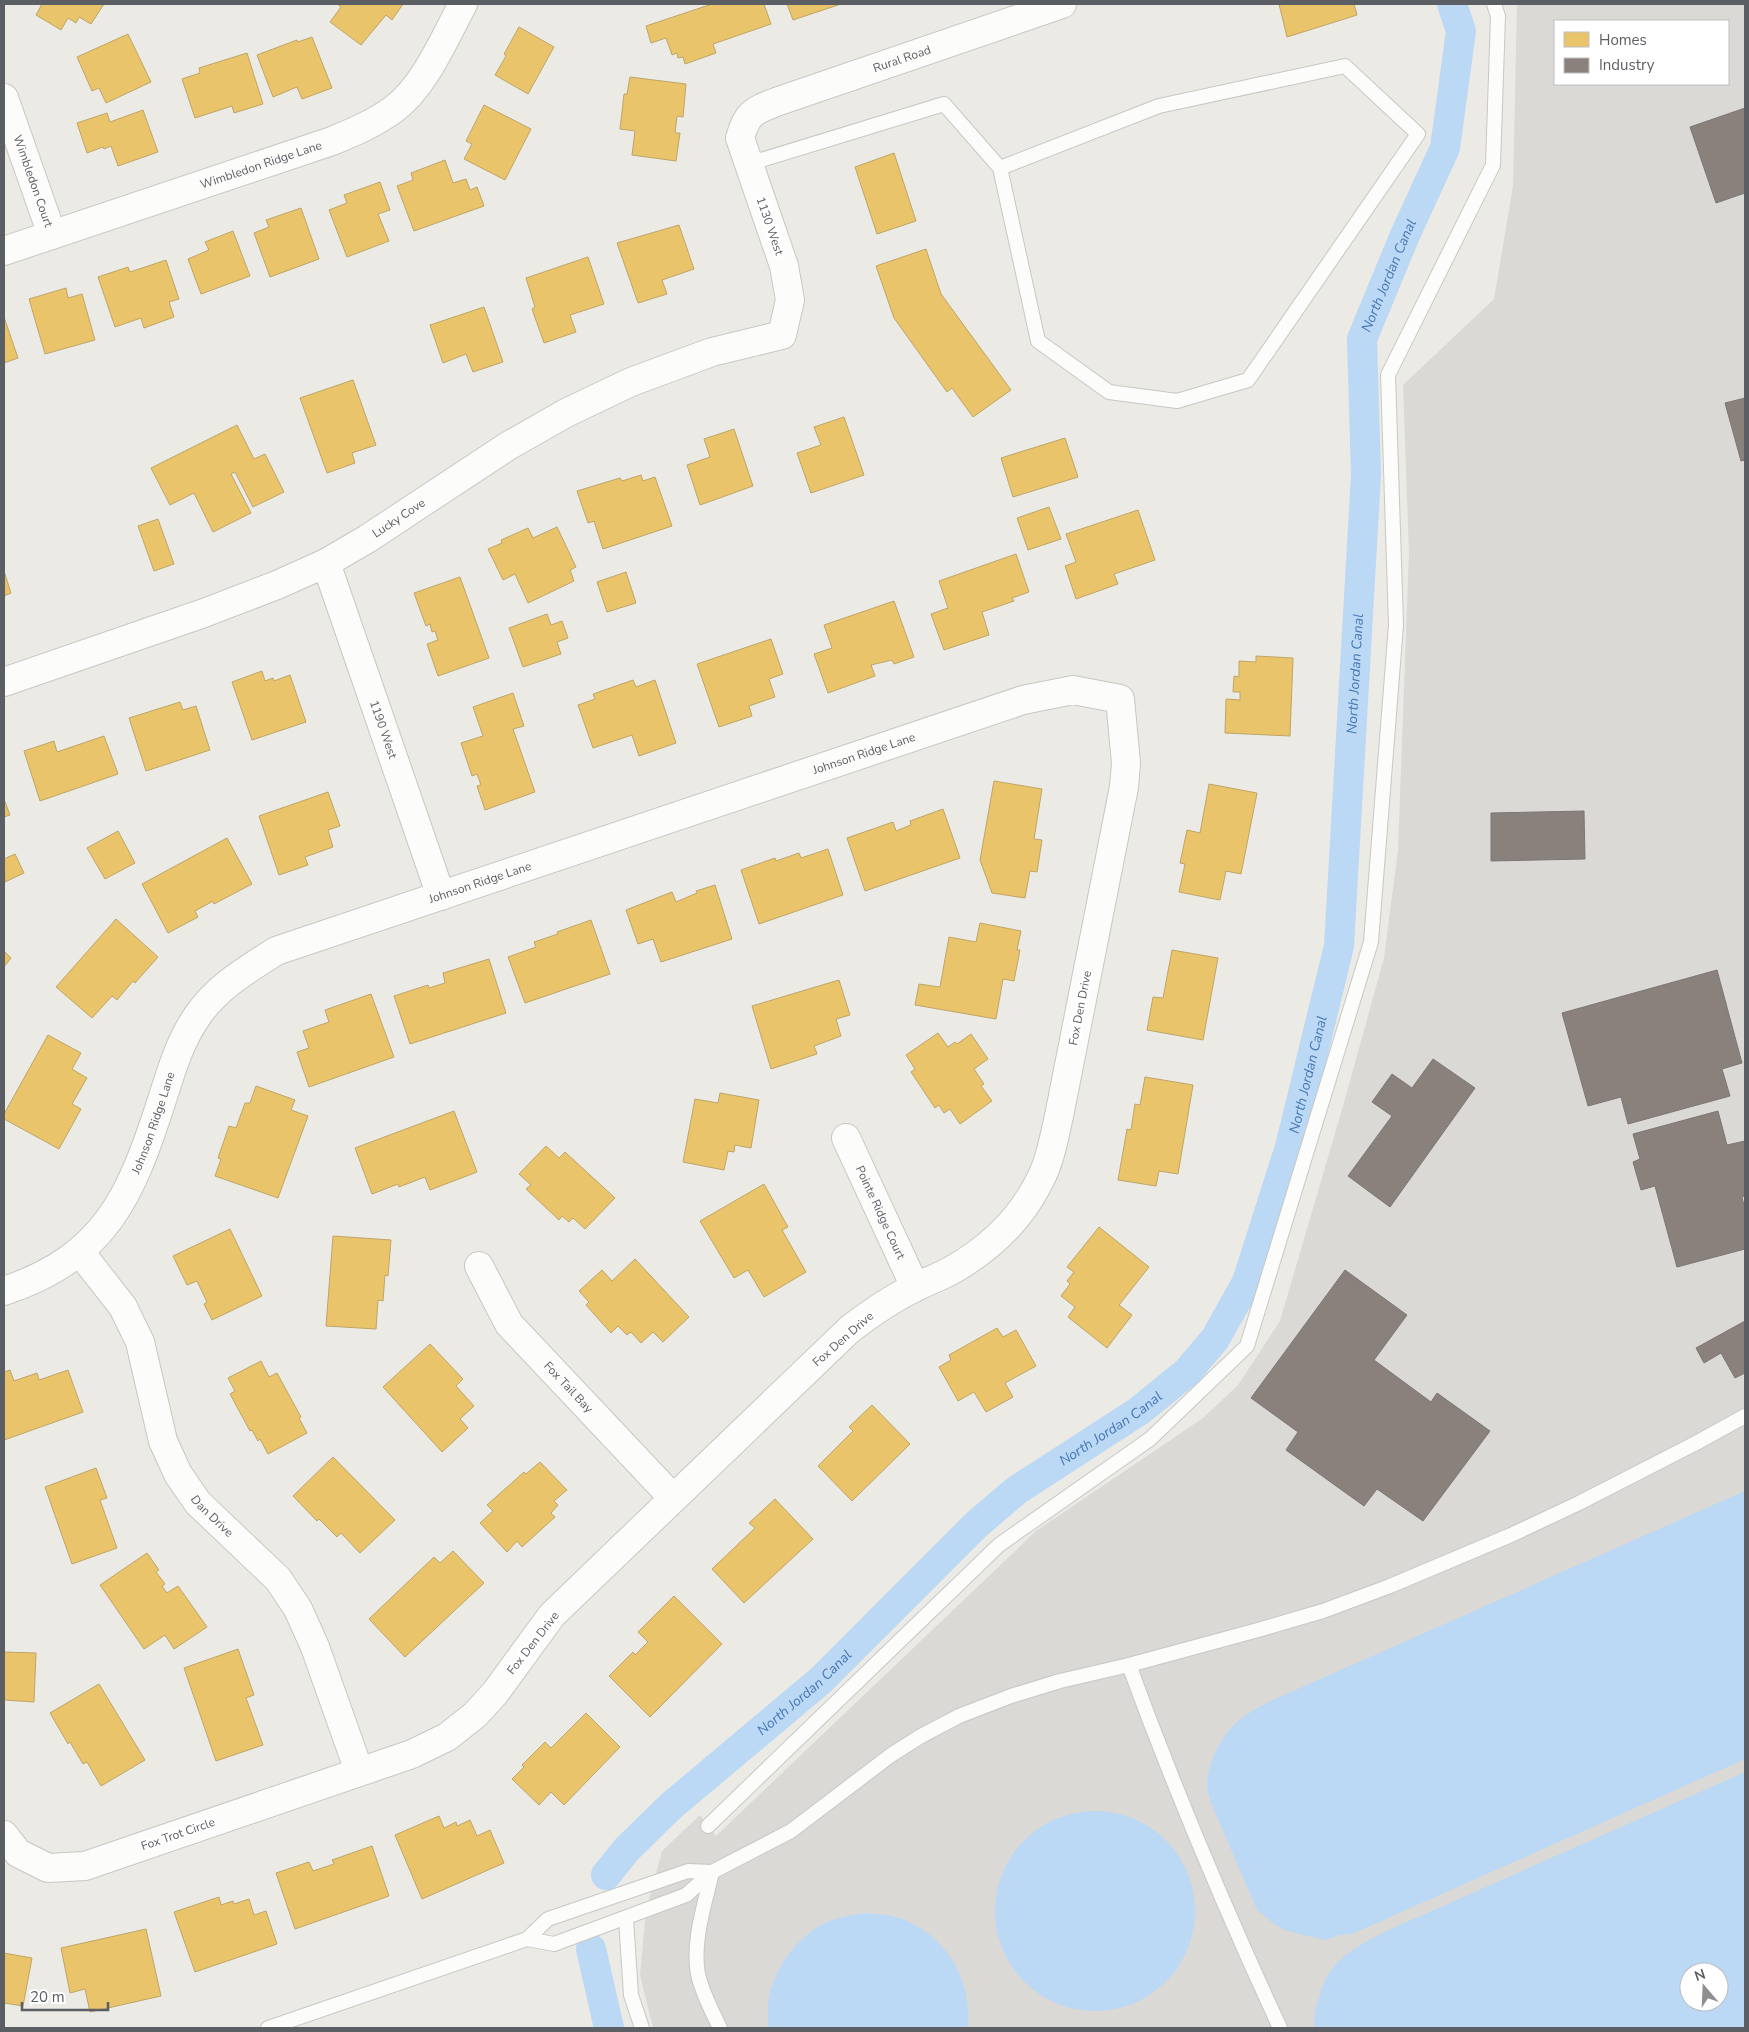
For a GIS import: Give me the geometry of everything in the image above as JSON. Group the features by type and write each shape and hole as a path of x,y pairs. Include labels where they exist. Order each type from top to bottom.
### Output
{"street":[{"name":"Wimbledon Ridge Lane","path":"4,251 332,141 369,125 395,108 417,86 463,4"},
{"name":"Rural Road","path":"746,119 760,108 776,102 1062,4"},
{"name":"Wimbledon Court","path":"4,98 52,235"},
{"name":"1130 West","path":"746,119 740,138 784,266 790,300 782,335"},
{"name":"Lucky Cove","path":"4,682 204,613 277,585 326,563 367,539 508,446 566,412 631,382 712,352 782,335"},
{"name":"1190 West","path":"326,563 441,896"},
{"name":"Johnson Ridge Lane","path":"4,1291 53,1270 80,1252 105,1226 127,1192 143,1158 179,1049 198,1015 229,981 276,951 1023,700 1073,690 1120,699"},
{"name":"Fox Den Drive","path":"359,1772 412,1754 447,1736 475,1715 495,1692 552,1615 850,1329 880,1306 915,1287 951,1271 982,1251 1006,1230 1026,1204 1040,1181 1059,1116 1124,787 1126,762 1120,699"},
{"name":"Pointe Ridge Court","path":"846,1138 915,1287"},
{"name":"Dan Drive","path":"80,1252 122,1307 140,1342 163,1441 178,1474 198,1503 278,1579 298,1609 315,1647 359,1772"},
{"name":"Fox Tail Bay","path":"479,1266 509,1324 674,1498"},
{"name":"Fox Trot Circle","path":"4,1835 18,1853 48,1868 85,1866 359,1772"}],"lane":[{"path":"708,1826 999,1545 1150,1439 1247,1346 1371,942 1396,625 1388,375 1493,165 1498,16 1494,4"},
{"path":"748,164 944,104 1000,168 1038,340 1109,392 1177,401 1248,380 1418,134 1345,66 1159,106 1000,168"},
{"path":"527,1939 554,1944 626,1919 686,1895 712,1872 792,1831 891,1755 921,1736 959,1716 1011,1696 1060,1681 1129,1665 1323,1611 1438,1567 1579,1503 1745,1416"},
{"path":"1129,1665 1162,1755 1203,1854 1241,1944 1280,2028"},
{"path":"268,2028 527,1939 548,1919 688,1871 712,1872"},
{"path":"712,1872 697,1942 697,1958 702,1986 720,2028"},
{"path":"626,1919 631,1995 642,2028"}],"shaded area":[{"path":"1517,4 1745,4 1745,2028 653,2028 640,1975 646,1911 662,1851 700,1815 716,1836 1036,1531 1203,1418 1238,1385 1280,1321 1384,958 1398,850 1409,554 1403,385 1494,299 1513,186"}],"water":[{"path":"1745,1491 1745,1759 1352,1934 1340,1935 1324,1940 1287,1931 1274,1924 1257,1910 1211,1803 1207,1788 1207,1779 1212,1759 1222,1740 1234,1725 1249,1713 1275,1699"},
{"path":"1745,1772 1745,2028 1315,2028 1316,2009 1328,1975 1342,1958 1382,1933"},
{"path":"1085,1811 1105,1811 1124,1815 1142,1823 1166,1840 1178,1855 1191,1882 1195,1911 1191,1940 1178,1967 1166,1982 1151,1994 1124,2007 1105,2011 1085,2011 1066,2007 1048,1999 1024,1982 1012,1967 999,1940 995,1921 995,1901 999,1882 1007,1864 1024,1840 1039,1828 1066,1815"},
{"path":"864,1913 880,1914 905,1920 921,1928 945,1950 954,1964 966,1994 968,2028 769,2028 769,1998 773,1984 786,1957 807,1935 824,1923"}],"building: Homes":[{"path":"42,4 104,4 91,24 79,17 76,23 68,18 61,30 36,15"},
{"path":"337,4 403,4 392,20 386,15 361,45 330,22 341,7"},
{"path":"712,4 764,4 771,24 713,44 716,53 685,64 683,57 678,58 677,53 672,55 666,38 651,43 646,26"},
{"path":"787,4 841,4 793,20"},
{"path":"1279,4 1354,4 1357,15 1287,37"},
{"path":"519,27 554,47 528,94 495,75"},
{"path":"128,34 151,82 106,103 99,88 92,91 77,57"},
{"path":"312,37 332,88 302,99 297,87 273,97 257,55 297,40 298,42"},
{"path":"247,53 263,104 234,113 232,106 195,118 182,79 200,73 199,68"},
{"path":"630,77 686,84 683,117 677,116 675,133 680,133 676,161 632,155 635,131 620,129 624,94 627,94"},
{"path":"484,105 531,129 505,180 464,159 472,144 466,141"},
{"path":"143,110 158,152 118,166 111,146 87,153 77,123 107,113 110,122"},
{"path":"894,153 916,221 877,234 855,167"},
{"path":"445,160 453,183 466,179 470,190 477,187 484,206 414,231 397,186 413,180 411,173"},
{"path":"380,182 390,210 378,214 389,241 347,257 329,210 347,203 344,195"},
{"path":"301,208 319,259 270,277 254,233 269,227 266,220"},
{"path":"679,225 694,269 662,280 667,294 638,303 617,243"},
{"path":"233,231 250,276 201,294 188,259 209,250 205,242"},
{"path":"926,249 941,294 1011,390 973,417 952,388 947,392 894,318 876,266"},
{"path":"588,257 604,304 570,315 576,332 544,343 532,309 535,307 526,278"},
{"path":"166,260 179,299 169,302 174,317 144,328 141,318 115,327 98,277 128,267 130,272"},
{"path":"66,288 68,298 82,294 95,340 45,354 29,299"},
{"path":"484,307 503,362 473,372 466,354 443,363 430,325"},
{"path":"4,317 18,358 4,363"},
{"path":"353,380 376,445 352,453 355,463 327,473 300,398"},
{"path":"844,417 864,475 811,493 797,453 821,445 814,427"},
{"path":"237,425 254,459 265,454 284,492 253,507 235,472 231,474 251,513 213,532 194,493 170,505 151,468"},
{"path":"734,429 753,486 700,505 687,465 710,457 704,439"},
{"path":"1065,438 1078,477 1013,497 1001,458"},
{"path":"641,475 643,481 655,477 672,526 603,549 594,521 588,523 577,491 620,478 622,481"},
{"path":"1049,507 1061,539 1028,550 1017,518"},
{"path":"1138,510 1155,560 1114,574 1118,584 1076,599 1065,566 1076,562 1066,534"},
{"path":"158,519 174,564 154,571 138,526"},
{"path":"557,527 576,567 570,570 574,581 528,603 515,574 503,580 488,549 502,543 501,540 528,528 533,538"},
{"path":"1016,554 1029,592 1012,598 1014,601 982,612 989,635 944,650 931,614 948,608 939,581"},
{"path":"4,571 11,593 4,596"},
{"path":"626,572 636,603 607,612 597,582"},
{"path":"460,577 489,658 438,676 427,644 438,640 435,631 432,632 430,624 426,626 414,593"},
{"path":"894,601 914,657 894,664 892,660 871,665 875,676 828,693 814,654 832,648 824,625"},
{"path":"547,614 551,625 562,621 568,638 557,642 561,654 523,667 509,628"},
{"path":"771,639 783,674 769,679 775,697 749,706 752,716 719,727 697,664"},
{"path":"1256,656 1293,658 1290,736 1225,733 1226,699 1240,700 1240,692 1233,692 1234,676 1239,677 1239,661 1256,662"},
{"path":"262,671 265,681 273,678 274,681 290,675 306,722 252,740 232,682"},
{"path":"633,680 636,687 655,680 676,743 639,756 632,735 593,748 578,705 595,699 593,694"},
{"path":"513,693 524,726 513,729 535,792 485,810 477,786 481,785 477,774 472,776 461,743 483,736 473,707"},
{"path":"180,702 183,710 196,706 210,750 146,771 129,718"},
{"path":"104,736 118,774 40,801 24,751 54,741 57,752"},
{"path":"994,781 1042,789 1034,839 1042,840 1037,872 1030,871 1025,898 992,893 980,860"},
{"path":"1209,784 1257,793 1241,874 1226,871 1220,900 1179,892 1185,864 1180,863 1187,830 1200,833"},
{"path":"328,792 340,826 328,830 333,847 305,857 308,865 279,875 259,816"},
{"path":"4,799 10,815 4,817"},
{"path":"943,809 960,858 865,891 847,838 893,822 896,831 911,825 910,821"},
{"path":"118,831 135,863 105,879 87,848"},
{"path":"227,838 252,884 214,904 213,901 195,911 198,917 168,933 142,884"},
{"path":"828,849 843,895 759,924 741,870 775,858 776,861 799,853 801,858"},
{"path":"15,854 24,873 5,882 4,859"},
{"path":"715,885 732,939 661,962 653,939 638,944 626,910 672,892 676,902 697,893 696,891"},
{"path":"116,919 158,957 135,983 133,981 117,1000 112,996 92,1018 56,987"},
{"path":"591,920 610,974 525,1003 508,957 536,947 534,942"},
{"path":"980,923 1021,931 1017,950 1020,950 1014,981 1003,979 996,1019 915,1005 919,984 940,987 949,937 976,942"},
{"path":"1172,950 1218,958 1203,1040 1147,1030 1153,997 1163,998"},
{"path":"4,951 11,958 4,967"},
{"path":"489,959 506,1013 410,1044 394,996 428,985 429,988 445,983 443,973"},
{"path":"839,980 850,1015 836,1019 841,1036 814,1046 817,1054 771,1069 752,1006"},
{"path":"371,994 394,1057 309,1087 297,1052 309,1048 303,1031 329,1022 325,1010"},
{"path":"938,1033 948,1047 955,1042 957,1044 971,1034 988,1059 974,1069 984,1084 981,1086 992,1101 960,1124 950,1109 944,1113 939,1105 935,1108 911,1072 915,1069 906,1055"},
{"path":"48,1035 81,1053 72,1069 87,1078 72,1104 81,1109 59,1149 4,1119 4,1114"},
{"path":"1145,1077 1193,1085 1178,1174 1159,1171 1156,1186 1118,1180 1127,1129 1131,1130 1135,1104 1140,1105"},
{"path":"256,1086 295,1100 291,1110 308,1116 278,1198 215,1176 221,1159 218,1158 229,1126 236,1128 245,1103 250,1103"},
{"path":"720,1093 759,1100 751,1148 735,1145 734,1152 728,1151 724,1170 683,1162 695,1099 718,1103"},
{"path":"454,1111 477,1172 430,1190 425,1177 399,1187 398,1184 372,1194 355,1148"},
{"path":"546,1146 559,1158 565,1152 615,1198 585,1229 573,1218 569,1222 562,1216 559,1220 526,1189 531,1185 519,1174"},
{"path":"764,1184 788,1227 782,1230 806,1272 764,1297 748,1270 734,1278 700,1221"},
{"path":"1099,1227 1149,1267 1119,1305 1132,1315 1107,1348 1068,1317 1075,1307 1061,1296 1070,1284 1067,1281 1074,1272 1067,1267"},
{"path":"230,1229 262,1296 212,1320 204,1304 207,1302 197,1281 187,1285 173,1256"},
{"path":"333,1236 391,1240 388,1276 385,1275 383,1301 378,1300 376,1329 326,1326"},
{"path":"635,1259 689,1317 663,1342 653,1332 641,1343 631,1332 627,1335 618,1326 611,1333 586,1305 589,1302 579,1291 602,1270 612,1281"},
{"path":"997,1328 1003,1337 1016,1330 1036,1366 1005,1383 1013,1397 986,1412 974,1392 958,1401 939,1367 951,1360 949,1355"},
{"path":"430,1344 463,1379 456,1386 474,1406 460,1419 468,1428 442,1452 383,1387"},
{"path":"261,1361 269,1377 277,1373 301,1417 299,1418 307,1433 268,1454 260,1439 258,1441 252,1430 250,1431 230,1394 235,1391 228,1378"},
{"path":"10,1370 14,1381 37,1373 39,1380 68,1370 83,1412 4,1440 4,1372"},
{"path":"872,1405 910,1444 852,1501 818,1466 853,1431 849,1427"},
{"path":"333,1457 395,1520 360,1553 341,1533 337,1537 319,1519 317,1521 293,1496"},
{"path":"540,1462 567,1490 554,1501 558,1505 551,1513 555,1517 522,1547 517,1541 507,1552 480,1523 493,1511 487,1505 524,1472 526,1474"},
{"path":"96,1468 107,1498 100,1500 117,1548 72,1564 45,1487"},
{"path":"775,1499 813,1539 744,1603 712,1569 755,1528 749,1523"},
{"path":"453,1551 484,1583 405,1657 369,1619 434,1557 440,1563"},
{"path":"147,1553 159,1570 156,1572 165,1584 162,1586 167,1593 178,1586 207,1627 174,1649 165,1635 144,1649 100,1585"},
{"path":"674,1596 722,1644 650,1717 609,1676 633,1652 635,1655 648,1642 638,1632"},
{"path":"238,1649 254,1695 246,1698 263,1745 216,1761 184,1668"},
{"path":"4,1652 36,1653 34,1702 4,1700"},
{"path":"99,1684 145,1760 101,1786 87,1762 83,1764 70,1742 68,1744 50,1713"},
{"path":"586,1713 620,1747 564,1805 551,1792 539,1805 512,1779 524,1767 522,1765 545,1742 551,1748"},
{"path":"439,1816 444,1828 456,1822 457,1826 470,1820 477,1836 490,1830 504,1863 422,1899 395,1835"},
{"path":"372,1846 389,1896 295,1929 276,1873 309,1862 313,1871 334,1864 332,1860"},
{"path":"219,1897 221,1905 233,1901 234,1904 249,1899 254,1915 266,1911 277,1944 195,1972 174,1912"},
{"path":"146,1929 161,1996 90,2012 85,1989 70,1993 61,1948"},
{"path":"4,1953 32,1958 23,2006 4,2003"}],"building: Industry":[{"path":"1745,108 1745,193 1716,203 1690,127"},
{"path":"1745,398 1745,460 1741,461 1725,403"},
{"path":"1584,811 1585,859 1491,861 1491,813"},
{"path":"1717,970 1742,1063 1722,1069 1730,1096 1628,1124 1621,1097 1588,1106 1562,1013"},
{"path":"1433,1059 1475,1088 1390,1207 1348,1176 1392,1116 1372,1102 1392,1074 1412,1088"},
{"path":"1718,1111 1727,1145 1745,1141 1745,1196 1742,1197 1745,1210 1745,1249 1677,1267 1655,1186 1641,1190 1633,1162 1640,1159 1633,1134"},
{"path":"1345,1270 1407,1315 1374,1360 1431,1402 1437,1393 1490,1431 1423,1521 1377,1489 1364,1506 1286,1450 1298,1432 1251,1398"},
{"path":"1745,1321 1745,1373 1735,1378 1721,1353 1704,1363 1696,1348"}],"waterway":[{"name":"North Jordan Canal","path":"606,1875 627,1849 671,1806 821,1680 977,1524 1017,1490 1139,1411 1187,1372 1215,1339 1247,1282 1290,1147 1339,946 1366,475 1362,339 1405,235 1445,148 1461,31 1452,4"},
{"name":"North Jordan Canal","path":"591,1949 609,2028"}]}
